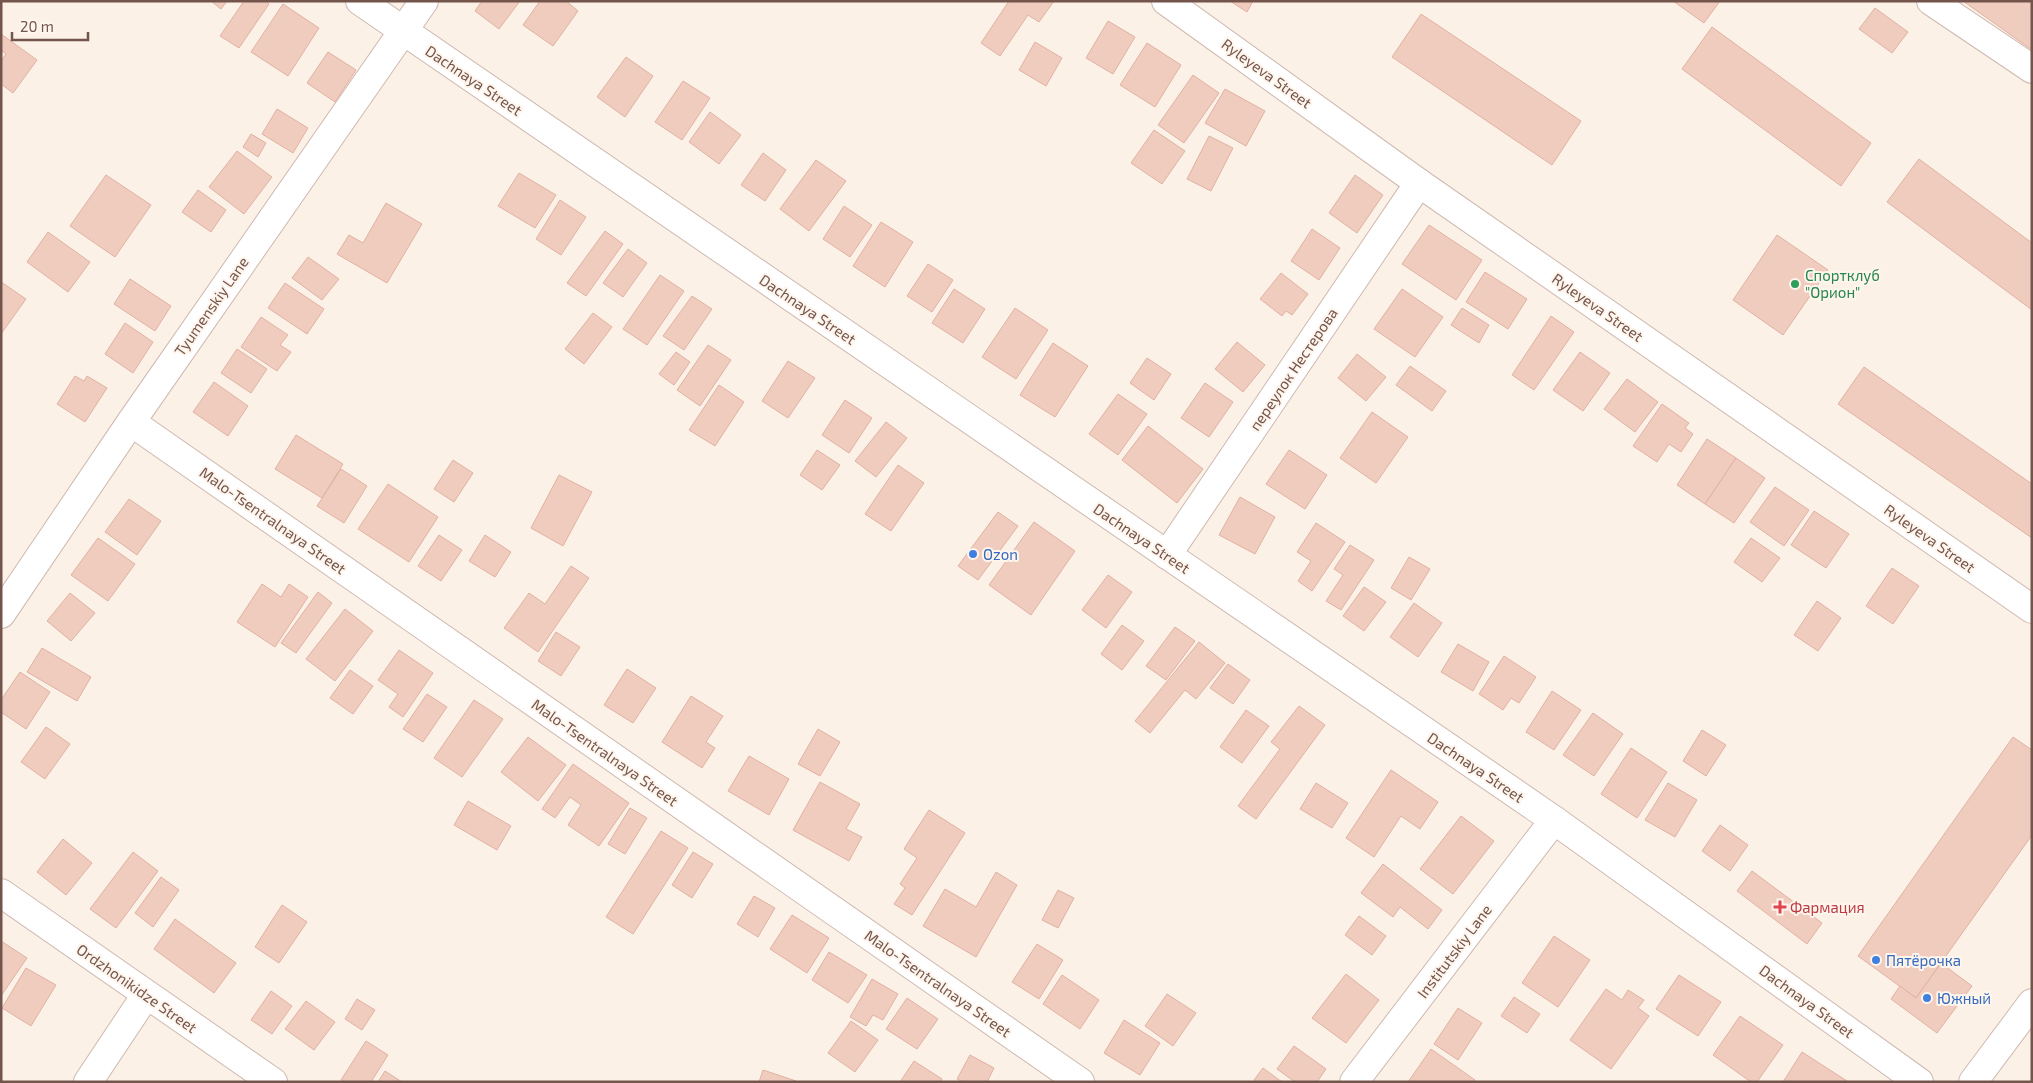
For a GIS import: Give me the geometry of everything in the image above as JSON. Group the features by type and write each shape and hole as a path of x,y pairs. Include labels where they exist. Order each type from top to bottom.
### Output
{"street":[{"name":"Dachnaya Street","path":"360,1 1554,820 1919,1082"},
{"name":"Tyumenskiy Lane","path":"1,614 131,422 424,1"},
{"name":"Ryleyeva Street","path":"1166,1 1419,183 2032,609"},
{"path":"1931,1 2032,69"},
{"name":"переулок Нестерова","path":"1167,555 1419,183"},
{"name":"Malo-Tsentralnaya Street","path":"131,422 1080,1082"},
{"name":"Institutskiy Lane","path":"1354,1082 1554,820"},
{"name":"Ordzhonikidze Street","path":"1,893 273,1082"},
{"path":"88,1082 146,995"},
{"path":"1973,1082 2032,1003"}],"building":[{"path":"211,1 227,1 221,9"},
{"path":"244,1 266,1 269,4 239,48 220,36"},
{"path":"482,1 520,1 499,29 475,11"},
{"path":"540,1 566,1 578,11 553,46 523,25"},
{"path":"1009,1 1054,1 1039,22 1028,15 1000,56 981,43"},
{"path":"1230,1 1253,1 1247,12"},
{"path":"1673,1 1720,1 1704,23"},
{"path":"1963,1 2032,1 2032,50"},
{"path":"283,4 319,28 288,76 251,52"},
{"path":"1875,8 1908,32 1892,53 1859,29"},
{"path":"1421,14 1581,121 1552,165 1392,57"},
{"path":"1108,21 1135,37 1113,74 1086,58"},
{"path":"1712,27 1871,143 1841,186 1682,69"},
{"path":"1,34 37,60 13,93 1,84 1,61 6,54 1,50"},
{"path":"1035,42 1062,58 1046,86 1019,70"},
{"path":"1147,43 1181,65 1155,107 1120,85"},
{"path":"328,52 356,70 335,102 307,83"},
{"path":"626,57 653,76 625,117 597,97"},
{"path":"1193,75 1219,93 1184,143 1158,125"},
{"path":"683,81 710,98 682,140 655,122"},
{"path":"1225,89 1265,111 1246,146 1205,123"},
{"path":"277,109 308,128 293,153 262,134"},
{"path":"710,112 741,135 719,164 689,142"},
{"path":"1154,130 1185,151 1162,184 1131,163"},
{"path":"251,134 266,143 258,157 243,147"},
{"path":"1209,136 1233,148 1211,191 1187,179"},
{"path":"237,151 272,177 244,214 209,187"},
{"path":"763,153 786,170 765,201 741,185"},
{"path":"1919,159 2032,243 2032,310 1887,202"},
{"path":"816,160 846,181 809,231 780,209"},
{"path":"519,173 556,195 535,228 498,206"},
{"path":"106,175 151,205 115,257 70,226"},
{"path":"1355,175 1383,195 1357,233 1329,213"},
{"path":"198,190 226,210 211,232 182,212"},
{"path":"560,200 586,217 561,255 536,239"},
{"path":"386,203 422,224 387,283 337,254 349,235 363,243"},
{"path":"844,206 872,225 850,257 823,239"},
{"path":"881,222 913,242 885,287 853,266"},
{"path":"1429,225 1482,260 1456,300 1402,264"},
{"path":"1312,229 1340,248 1319,280 1291,261"},
{"path":"605,231 623,244 586,296 567,283"},
{"path":"48,232 90,262 68,292 27,262"},
{"path":"1777,235 1828,270 1783,335 1733,300"},
{"path":"628,249 647,263 623,297 603,283"},
{"path":"308,257 339,279 322,300 292,278"},
{"path":"928,264 953,280 932,312 907,296"},
{"path":"1485,272 1527,299 1508,329 1466,302"},
{"path":"1281,273 1308,294 1292,315 1286,311 1282,316 1260,299"},
{"path":"660,275 684,291 647,345 623,329"},
{"path":"130,279 171,306 155,331 114,304"},
{"path":"1,282 26,299 1,334"},
{"path":"285,283 324,309 307,334 268,308"},
{"path":"954,289 985,309 963,343 932,323"},
{"path":"1402,289 1443,317 1415,357 1374,329"},
{"path":"692,296 712,309 684,350 663,336"},
{"path":"1015,308 1048,330 1016,379 982,357"},
{"path":"1462,308 1489,325 1479,343 1451,325"},
{"path":"593,313 612,327 584,364 565,349"},
{"path":"1551,316 1574,332 1534,390 1512,375"},
{"path":"261,317 288,335 280,345 291,352 277,371 241,347"},
{"path":"125,323 153,342 133,373 105,354"},
{"path":"1237,342 1265,365 1243,392 1215,369"},
{"path":"1053,343 1088,366 1055,417 1020,395"},
{"path":"708,345 731,360 700,406 677,390"},
{"path":"237,349 267,369 251,393 221,373"},
{"path":"676,352 690,362 674,385 659,374"},
{"path":"1580,352 1610,373 1583,411 1553,390"},
{"path":"1357,354 1386,377 1366,401 1338,378"},
{"path":"1147,358 1171,374 1154,400 1130,383"},
{"path":"788,361 815,378 788,418 762,401"},
{"path":"1410,366 1446,391 1432,411 1396,385"},
{"path":"1864,367 2032,484 2032,538 1838,404"},
{"path":"75,376 84,381 87,376 107,388 85,422 57,404"},
{"path":"1627,379 1658,402 1635,432 1604,409"},
{"path":"214,382 248,406 228,436 193,412"},
{"path":"1205,383 1233,402 1209,437 1181,418"},
{"path":"719,385 744,402 715,446 689,430"},
{"path":"1118,394 1147,414 1118,455 1089,434"},
{"path":"845,400 872,418 849,453 822,435"},
{"path":"1662,404 1689,423 1685,428 1693,434 1681,452 1669,444 1657,462 1633,446"},
{"path":"1372,412 1408,437 1376,483 1340,458"},
{"path":"886,422 907,438 876,477 855,461"},
{"path":"1148,426 1203,469 1177,503 1122,460"},
{"path":"296,435 343,464 322,498 275,469"},
{"path":"1707,439 1736,458 1705,504 1677,485"},
{"path":"817,450 840,465 822,490 800,475"},
{"path":"1289,450 1327,475 1305,509 1266,484"},
{"path":"1736,458 1765,478 1734,523 1705,504"},
{"path":"453,460 473,473 454,502 434,489"},
{"path":"898,465 924,483 891,531 865,514"},
{"path":"341,469 367,486 344,523 317,506"},
{"path":"559,475 592,492 563,546 531,528"},
{"path":"388,484 438,517 409,562 358,529"},
{"path":"1775,487 1809,510 1784,546 1750,522"},
{"path":"1240,497 1275,517 1255,554 1219,535"},
{"path":"129,499 161,521 137,555 105,532"},
{"path":"1814,511 1849,534 1826,568 1791,545"},
{"path":"998,512 1018,526 978,580 958,566"},
{"path":"1034,522 1075,551 1031,615 989,585"},
{"path":"1316,523 1345,542 1312,591 1298,581 1311,561 1297,552"},
{"path":"439,535 462,550 441,581 418,566"},
{"path":"485,535 511,552 495,577 469,561"},
{"path":"98,538 135,564 108,601 71,575"},
{"path":"1751,538 1780,558 1762,582 1734,562"},
{"path":"1350,545 1374,560 1341,610 1326,601 1343,575 1334,569"},
{"path":"1409,557 1430,569 1411,600 1391,588"},
{"path":"571,566 589,578 538,652 504,628 529,593 545,604"},
{"path":"1892,568 1919,586 1893,624 1866,606"},
{"path":"1108,575 1132,592 1106,628 1082,610"},
{"path":"262,584 281,597 289,584 308,597 275,647 237,622"},
{"path":"1364,587 1386,602 1364,631 1343,616"},
{"path":"318,592 332,603 296,653 281,643"},
{"path":"70,593 95,613 71,641 47,621"},
{"path":"1817,601 1841,618 1818,651 1794,635"},
{"path":"1414,603 1442,623 1418,657 1390,637"},
{"path":"345,609 373,631 335,681 306,659"},
{"path":"1122,625 1144,641 1122,670 1101,654"},
{"path":"1175,627 1195,641 1166,680 1146,666"},
{"path":"556,632 580,647 561,676 538,661"},
{"path":"1199,642 1225,663 1196,699 1185,690 1150,733 1135,721"},
{"path":"1458,644 1489,662 1473,691 1441,672"},
{"path":"42,648 91,677 77,701 27,672"},
{"path":"399,650 433,673 403,717 389,707 398,694 378,680"},
{"path":"1504,656 1536,677 1519,703 1511,698 1503,710 1479,694"},
{"path":"1228,664 1250,680 1233,704 1210,688"},
{"path":"627,669 656,688 633,723 604,705"},
{"path":"350,670 373,686 353,714 330,698"},
{"path":"20,672 50,692 26,729 1,712 1,700"},
{"path":"1552,691 1581,710 1554,750 1526,732"},
{"path":"427,694 447,707 423,742 403,729"},
{"path":"691,696 723,716 706,742 715,748 702,768 662,742"},
{"path":"474,700 503,719 462,777 434,758"},
{"path":"1299,706 1325,725 1256,819 1238,806 1280,749 1271,742"},
{"path":"1246,710 1269,726 1242,763 1220,747"},
{"path":"1593,713 1623,734 1594,776 1563,755"},
{"path":"46,727 70,744 45,779 21,762"},
{"path":"818,729 840,742 820,776 798,764"},
{"path":"1702,730 1726,745 1706,776 1683,761"},
{"path":"528,737 566,765 538,801 501,772"},
{"path":"2013,737 2032,750 2032,835 1916,998 1858,956"},
{"path":"1631,748 1667,772 1637,818 1601,794"},
{"path":"749,756 789,779 769,815 728,791"},
{"path":"573,764 629,803 599,846 568,825 581,805 570,797 555,818 542,809"},
{"path":"1391,770 1438,802 1420,829 1401,816 1374,857 1346,838"},
{"path":"820,782 860,804 846,829 862,837 849,861 793,830"},
{"path":"1316,783 1348,803 1332,828 1300,809"},
{"path":"1668,783 1697,800 1675,837 1645,820"},
{"path":"468,801 511,826 497,850 454,825"},
{"path":"630,808 647,818 625,854 608,844"},
{"path":"929,810 965,833 912,915 894,904 905,888 900,884 917,858 904,849"},
{"path":"1461,816 1494,841 1453,894 1420,869"},
{"path":"1720,825 1748,845 1730,871 1702,851"},
{"path":"661,831 688,848 633,934 606,917"},
{"path":"63,839 92,863 66,895 37,872"},
{"path":"133,852 158,871 116,928 90,909"},
{"path":"693,852 713,864 692,898 672,885"},
{"path":"1383,864 1442,910 1428,929 1400,907 1393,917 1361,893"},
{"name":"Фармация","path":"1752,871 1822,923 1807,944 1737,891"},
{"path":"996,872 1017,885 976,957 923,926 945,889 976,907"},
{"path":"161,877 179,890 153,927 135,913"},
{"path":"1058,890 1074,898 1058,928 1042,920"},
{"path":"754,896 775,908 758,937 737,924"},
{"path":"282,905 307,922 279,963 255,947"},
{"path":"792,915 829,938 807,973 770,949"},
{"path":"1359,916 1386,936 1372,955 1345,935"},
{"path":"175,919 236,963 214,993 154,949"},
{"path":"1554,936 1590,960 1558,1007 1522,983"},
{"path":"1,941 27,958 1,996"},
{"path":"1037,944 1063,960 1039,999 1012,982"},
{"path":"829,952 867,975 848,1003 812,980"},
{"name":"Южный","path":"1941,963 1972,986 1937,1033 1891,999 1900,986 1916,998"},
{"path":"26,968 56,985 31,1026 2,1008"},
{"path":"1346,974 1379,1000 1346,1043 1312,1018"},
{"path":"1062,975 1099,1000 1080,1029 1043,1004"},
{"path":"1679,975 1721,1002 1698,1036 1656,1009"},
{"path":"872,979 898,994 883,1020 873,1015 866,1026 850,1017"},
{"path":"1606,989 1622,1000 1628,990 1644,1000 1638,1008 1649,1016 1611,1069 1570,1040"},
{"path":"271,991 292,1006 272,1034 251,1020"},
{"path":"1167,994 1196,1013 1173,1046 1145,1026"},
{"path":"1514,997 1540,1014 1527,1033 1501,1016"},
{"path":"907,998 938,1019 917,1049 886,1029"},
{"path":"357,999 375,1010 362,1030 345,1019"},
{"path":"306,1001 335,1022 314,1050 285,1029"},
{"path":"1458,1008 1482,1023 1458,1060 1434,1044"},
{"path":"1740,1016 1783,1045 1757,1082 1751,1082 1713,1055"},
{"path":"1124,1020 1160,1043 1140,1075 1104,1053"},
{"path":"851,1021 878,1040 855,1072 828,1053"},
{"path":"366,1041 388,1055 371,1082 344,1082 341,1080"},
{"path":"1294,1046 1326,1069 1317,1082 1295,1082 1277,1069"},
{"path":"1431,1049 1475,1080 1474,1082 1408,1082"},
{"path":"1802,1052 1847,1081 1847,1082 1783,1082"},
{"path":"970,1055 994,1068 987,1082 963,1082 957,1079"},
{"path":"914,1061 942,1079 941,1082 900,1082"},
{"path":"1263,1068 1282,1082 1256,1082 1254,1080"},
{"path":"763,1070 796,1081 796,1082 759,1082"},
{"path":"385,1071 402,1082 378,1082"}],"place":[{"name":"Спортклуб \"Орион\"","path":"1795,284"},
{"name":"Ozon","path":"973,554"},
{"name":"Фармация","path":"1780,907"},
{"name":"Пятёрочка","path":"1876,960"},
{"name":"Южный","path":"1927,998"}]}
